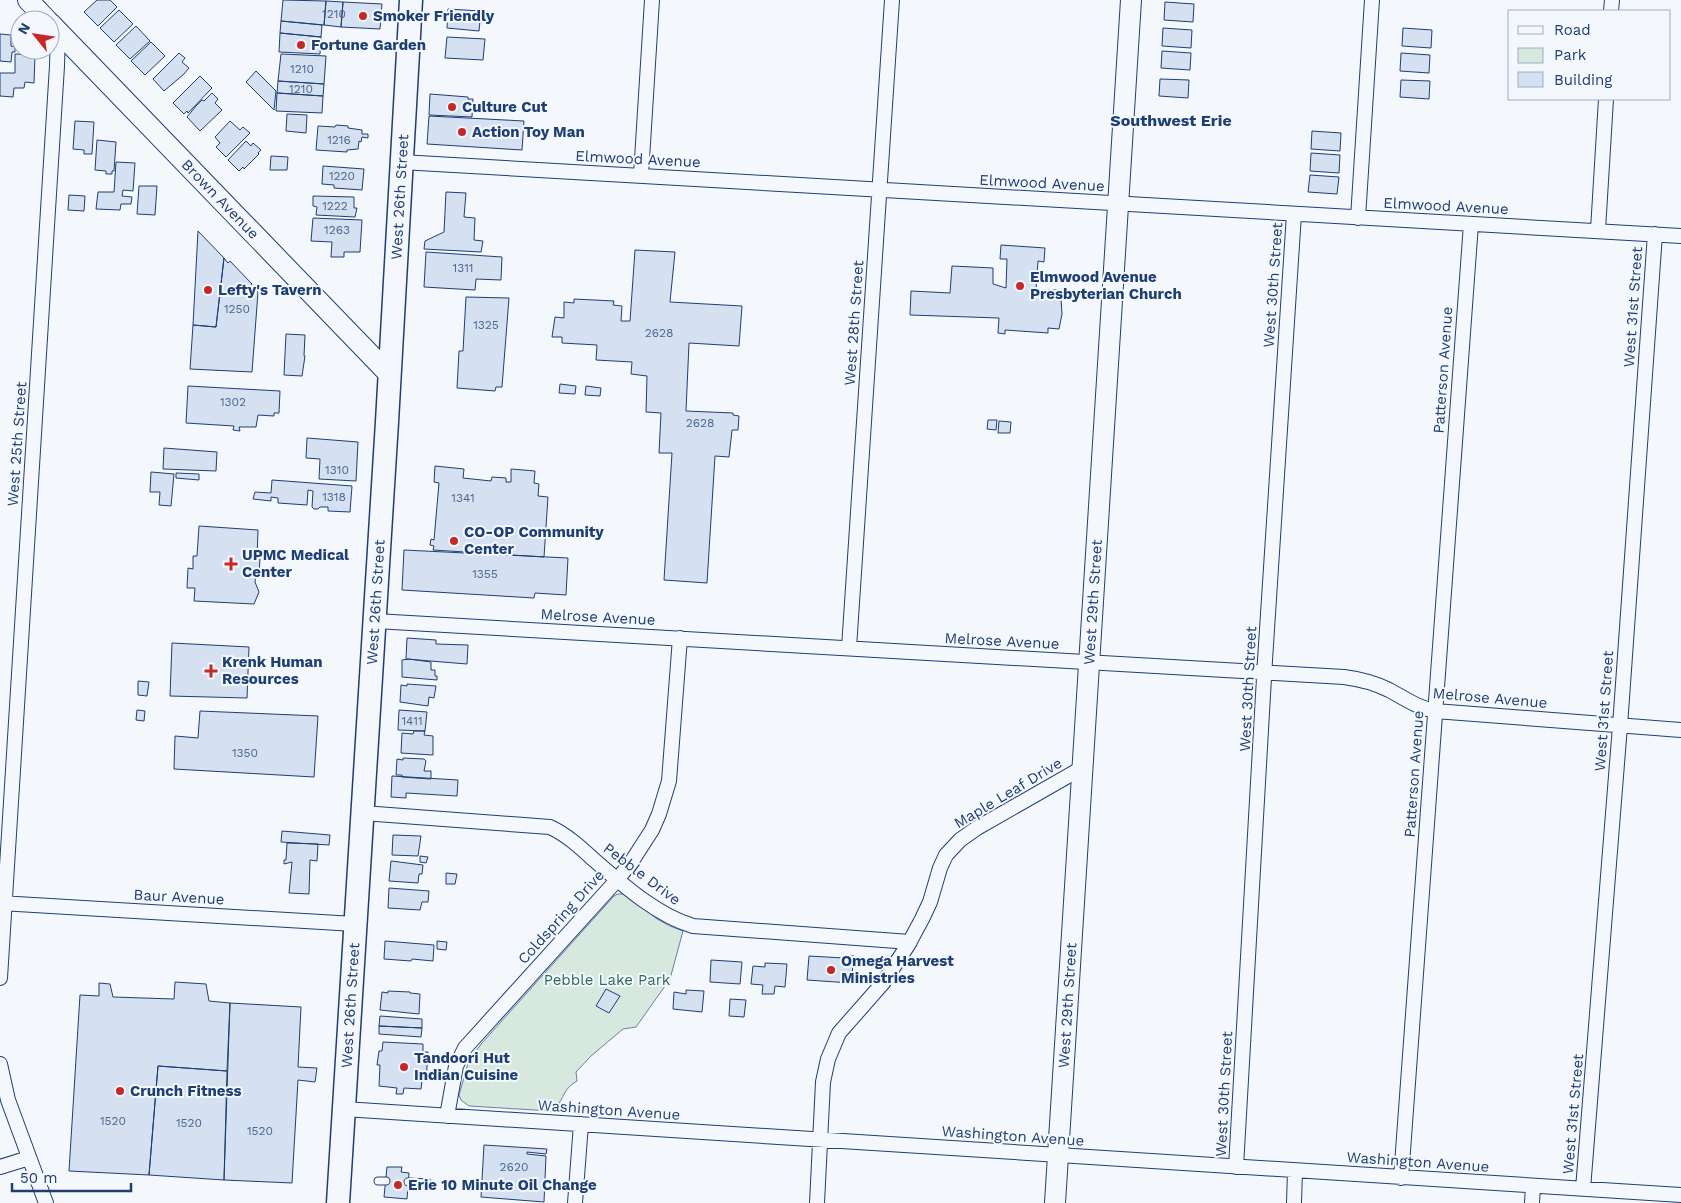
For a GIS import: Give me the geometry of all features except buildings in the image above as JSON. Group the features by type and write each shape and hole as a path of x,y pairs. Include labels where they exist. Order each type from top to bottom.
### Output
{"main road":[{"name":"West 26th Street","path":"338,1203 390,374 411,0"}],"street":[{"name":"Brown Avenue","path":"28,0 38,10"},
{"path":"641,175 652,0"},
{"name":"West 28th Street","path":"849,648 892,0"},
{"name":"West 29th Street","path":"1055,1203 1131,0"},
{"path":"1358,218 1372,0"},
{"name":"Brown Avenue","path":"60,33 390,374"},
{"name":"West 25th Street","path":"0,978 2,903 57,60"},
{"path":"1598,230 1606,100"},
{"name":"Elmwood Avenue","path":"401,162 1681,236"},
{"name":"West 30th Street","path":"1236,1167 1294,214"},
{"name":"Patterson Avenue","path":"1401,1178 1470,224"},
{"name":"West 31st Street","path":"1583,1189 1620,726 1655,234"},
{"name":"Melrose Avenue","path":"374,621 1356,678 1380,686 1418,706 1435,712 1681,730"},
{"name":"Coldspring Drive","path":"447,1116 454,1071 465,1048 617,880 652,830 669,781 680,638"},
{"name":"Maple Leaf Drive","path":"821,1141 825,1068 835,1042 839,1033 896,967 930,902 942,862 952,848 977,828 1082,768"},
{"name":"Pebble Drive","path":"362,813 550,827 567,836 617,880 663,913 693,926 910,942"},
{"name":"Baur Avenue","path":"2,903 356,924"},
{"path":"0,1064 6,1092 46,1203"},
{"name":"Washington Avenue","path":"344,1109 1681,1195"},
{"path":"575,1203 581,1124"},
{"path":"817,1203 821,1141"},
{"path":"0,1167 29,1158"},
{"path":"1294,1203 1295,1171"},
{"path":"1532,1186 1532,1203"}],"lane":[{"path":"408,1182 428,1183"}],"green space":[{"name":"Pebble Lake Park","path":"626,894 657,919 683,931 670,979 636,1027 623,1029 591,1056 576,1072 577,1081 568,1088 551,1111 469,1106 461,1100 459,1095 469,1060 482,1043 614,896"}],"place":[{"name":"Smoker Friendly","path":"363,16"},
{"name":"Fortune Garden","path":"301,45"},
{"name":"Culture Cut","path":"452,107"},
{"name":"Action Toy Man","path":"462,132"},
{"name":"Elmwood Avenue Presbyterian Church","path":"1020,286"},
{"name":"Lefty's Tavern","path":"208,290"},
{"name":"CO-OP Community Center","path":"454,541"},
{"name":"UPMC Medical Center","path":"231,564"},
{"name":"Krenk Human Resources","path":"211,671"},
{"name":"Omega Harvest Ministries","path":"831,970"},
{"name":"Tandoori Hut Indian Cuisine","path":"404,1067"},
{"name":"Crunch Fitness","path":"120,1091"},
{"name":"Erie 10 Minute Oil Change","path":"398,1185"}],"district":[{"name":"Southwest Erie","path":"1171,120"}]}
